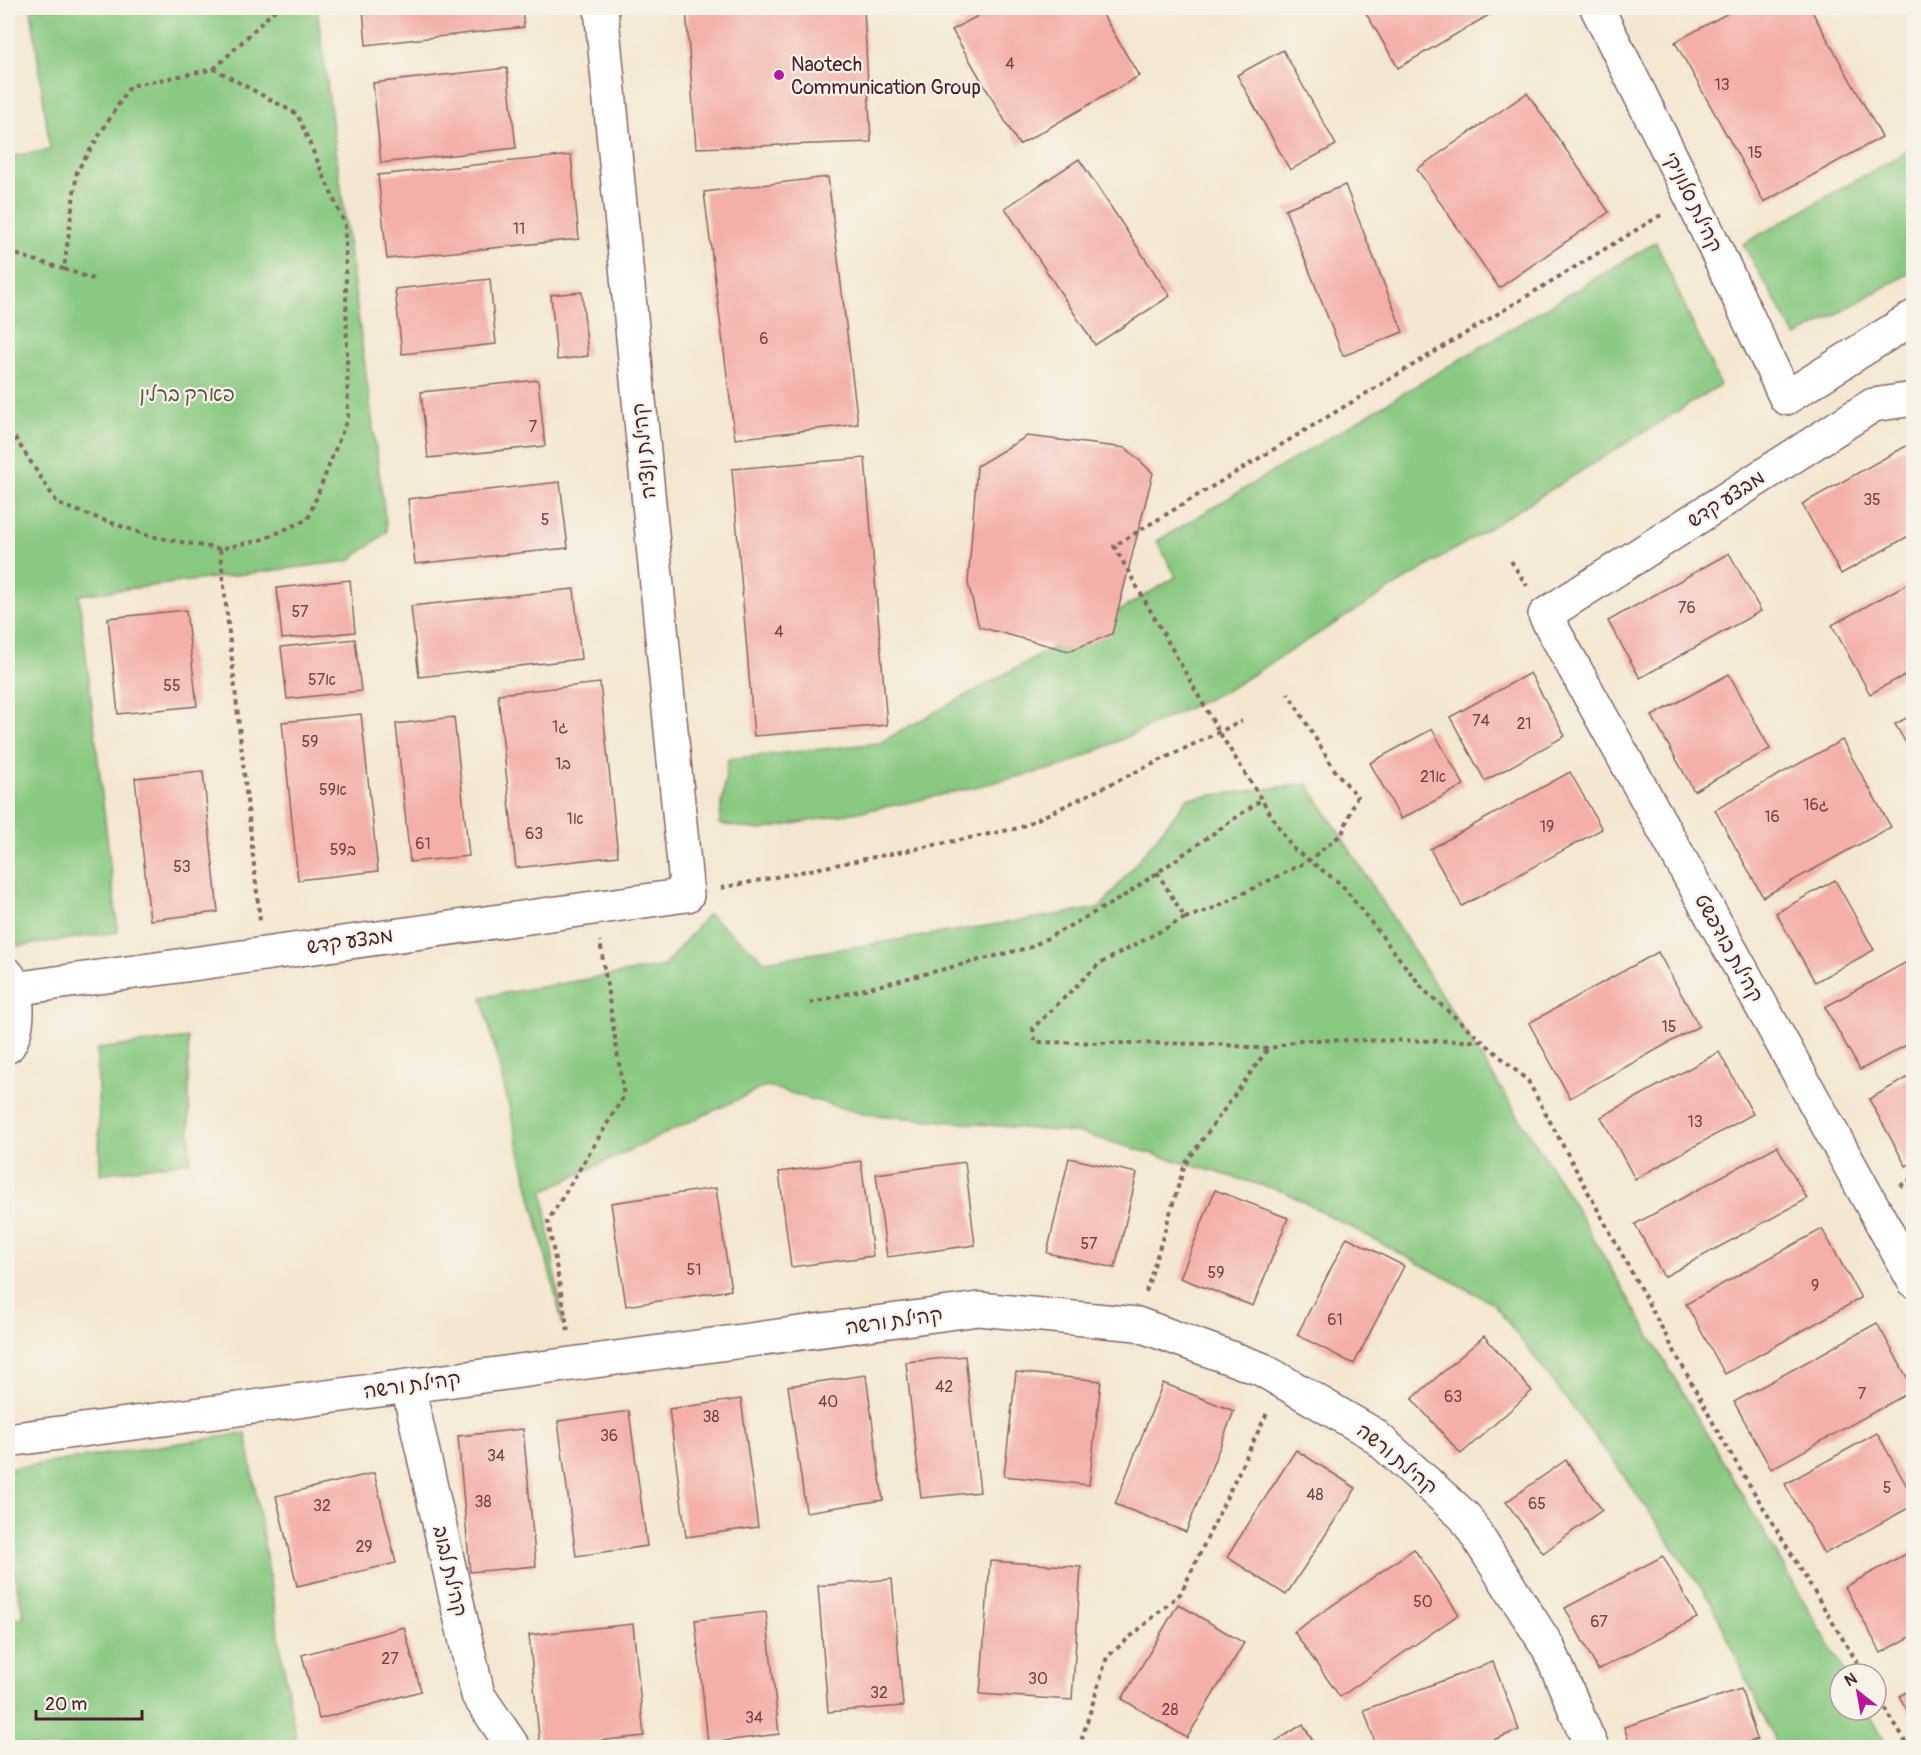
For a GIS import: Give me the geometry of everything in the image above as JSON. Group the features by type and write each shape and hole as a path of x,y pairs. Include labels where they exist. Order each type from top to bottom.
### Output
{"street":[{"name":"קהילת ונציה","path":"601,8 687,895"},
{"name":"קהילת סלוניקי","path":"1598,8 1786,398 1914,317"},
{"name":"מבצע קדש","path":"1545,615 1873,405 1914,399"},
{"name":"קהילת בודפשט","path":"1545,615 1914,1281"},
{"name":"מבצע קדש","path":"10,982 263,953 687,895"},
{"path":"8,1046 12,1040 18,1006 10,982"},
{"name":"קהילת ורשה","path":"8,1440 979,1309 1137,1324 1261,1370 1374,1434 1465,1517 1548,1647 1592,1748"},
{"name":"קהילת לבוב","path":"408,1386 478,1695 514,1748"}],"path":[{"path":"64,269 77,171 130,86 214,69 277,8"},
{"path":"8,427 58,504 149,536 220,549 264,539 308,519 348,417 345,225 297,114 214,69"},
{"path":"1691,197 1114,546 1219,732 1292,848 1341,884 1424,990 1528,1081 1723,1441 1857,1662"},
{"path":"8,252 93,279"},
{"path":"220,549 263,953"},
{"path":"1288,693 1336,772 1357,796 1342,834 1308,861 1212,909 1185,918 1099,964 1033,1028 1035,1042 1215,1044 1268,1049 1300,1040 1483,1041"},
{"path":"687,895 1019,828 1242,721"},
{"path":"810,1003 1031,947 1121,898 1261,800"},
{"path":"1157,872 1185,918"},
{"path":"574,1364 548,1221 624,1096 594,908"},
{"path":"1137,1324 1185,1164 1268,1049"},
{"path":"1079,1748 1107,1657 1181,1593 1282,1382"},
{"path":"1888,1713 1909,1748"}],"green space":[{"name":"פארק ברלין","path":"31,8 317,8 387,532 349,561 79,595 118,932 19,946 8,940 8,157 50,150"},
{"path":"1913,148 1913,271 1796,337 1743,244"},
{"path":"1656,242 1720,385 1229,689 1064,766 911,802 761,830 719,824 728,759 879,743 1100,622 1176,577 1157,541"},
{"path":"1308,784 1567,1193 1839,1662 1828,1662 1828,1722 1874,1722 1888,1747 1778,1747 1712,1604 1615,1463 1493,1303 1285,1192 1080,1133 863,1114 766,1086 543,1191 563,1326 482,997 664,966 708,914 765,961 1100,908 1188,798"},
{"path":"188,1038 190,1161 100,1174 97,1049"},
{"path":"246,1433 297,1747 8,1747 8,1622 24,1616 8,1549 8,1469"}],"building":[{"path":"363,8 522,8 524,27 366,45"},
{"name":"Naotech Communication Group","path":"686,8 864,8 871,142 696,148"},
{"path":"992,8 1099,8 1139,76 1019,145 952,30"},
{"path":"1363,8 1501,8 1398,68"},
{"path":"1737,8 1810,8 1882,137 1764,202 1675,42"},
{"path":"1283,50 1336,145 1290,170 1237,75"},
{"path":"507,68 516,148 381,163 373,83"},
{"path":"1527,93 1609,212 1499,288 1417,169"},
{"path":"571,155 579,239 387,259 378,175"},
{"path":"1079,159 1170,296 1095,345 1005,208"},
{"path":"828,177 858,424 735,439 704,192"},
{"path":"1345,185 1403,332 1343,356 1285,209"},
{"path":"490,279 496,344 402,354 395,289"},
{"path":"582,292 588,356 557,360 551,295"},
{"path":"538,380 545,446 428,458 421,392"},
{"path":"1027,436 1126,448 1153,473 1112,634 1069,651 979,627 968,583 977,466"},
{"path":"1908,445 1914,455 1914,533 1841,574 1802,504"},
{"path":"865,458 887,725 754,736 732,469"},
{"path":"560,482 568,548 415,564 408,499"},
{"path":"1729,553 1761,611 1640,678 1608,621"},
{"path":"350,580 355,632 282,639 277,588"},
{"path":"1914,580 1914,670 1870,694 1832,625"},
{"path":"574,589 581,659 419,677 411,606"},
{"path":"186,610 197,706 118,714 108,618"},
{"path":"355,639 361,691 287,699 281,647"},
{"path":"1530,673 1565,736 1485,781 1450,717"},
{"path":"1729,674 1770,749 1694,791 1652,716"},
{"path":"600,683 618,856 516,868 498,694"},
{"path":"361,714 378,871 298,880 282,722"},
{"path":"1914,714 1914,757 1895,724"},
{"path":"454,717 469,856 410,862 396,724"},
{"path":"1432,729 1464,785 1401,819 1370,763"},
{"path":"1842,740 1891,827 1763,897 1715,810"},
{"path":"203,771 218,912 150,920 135,778"},
{"path":"1570,772 1602,829 1462,906 1430,849"},
{"path":"1835,880 1874,950 1815,982 1776,913"},
{"path":"1658,952 1699,1026 1570,1098 1529,1023"},
{"path":"1912,959 1914,1041 1860,1070 1825,1007"},
{"path":"1719,1052 1753,1114 1635,1179 1601,1117"},
{"path":"1914,1074 1914,1162 1906,1166 1869,1099"},
{"path":"1777,1146 1807,1199 1664,1277 1635,1224"},
{"path":"1069,1158 1137,1173 1115,1268 1047,1253"},
{"path":"861,1161 873,1256 791,1267 779,1172"},
{"path":"965,1162 975,1245 887,1257 876,1174"},
{"path":"716,1188 731,1290 626,1306 611,1203"},
{"path":"1215,1190 1288,1218 1253,1306 1180,1278"},
{"path":"1822,1229 1861,1298 1725,1374 1686,1304"},
{"path":"1347,1237 1404,1266 1354,1364 1297,1335"},
{"path":"1877,1323 1914,1390 1771,1469 1734,1402"},
{"path":"1484,1336 1532,1391 1461,1454 1412,1399"},
{"path":"965,1356 980,1492 921,1498 906,1362"},
{"path":"1016,1372 1101,1381 1089,1485 1004,1476"},
{"path":"866,1375 883,1500 806,1512 788,1386"},
{"path":"1163,1383 1234,1411 1186,1532 1115,1504"},
{"path":"741,1399 758,1527 686,1537 669,1409"},
{"path":"629,1411 647,1546 576,1556 558,1421"},
{"path":"523,1429 536,1566 470,1572 458,1436"},
{"path":"1877,1433 1914,1499 1914,1505 1824,1554 1785,1484"},
{"path":"1296,1450 1356,1488 1286,1595 1227,1557"},
{"path":"1566,1460 1602,1510 1543,1553 1506,1502"},
{"path":"374,1473 396,1563 297,1586 276,1496"},
{"path":"1414,1549 1459,1614 1340,1697 1294,1632"},
{"path":"1914,1549 1914,1635 1881,1653 1845,1587"},
{"path":"1663,1556 1697,1618 1598,1670 1565,1608"},
{"path":"990,1561 1081,1567 1072,1700 980,1694"},
{"path":"892,1579 903,1706 828,1712 818,1586"},
{"path":"1178,1604 1244,1643 1187,1738 1122,1699"},
{"path":"766,1612 779,1734 708,1743 695,1620"},
{"path":"633,1624 644,1736 540,1747 529,1635"},
{"path":"404,1627 421,1691 319,1719 302,1655"},
{"path":"1493,1662 1519,1730 1472,1748 1377,1748 1364,1710"},
{"path":"1914,1688 1914,1722 1899,1696"},
{"path":"1741,1689 1757,1739 1731,1748 1631,1748 1624,1727"},
{"path":"1303,1724 1317,1748 1265,1748"}],"place":[{"name":"Naotech Communication Group","path":"779,75"}]}
